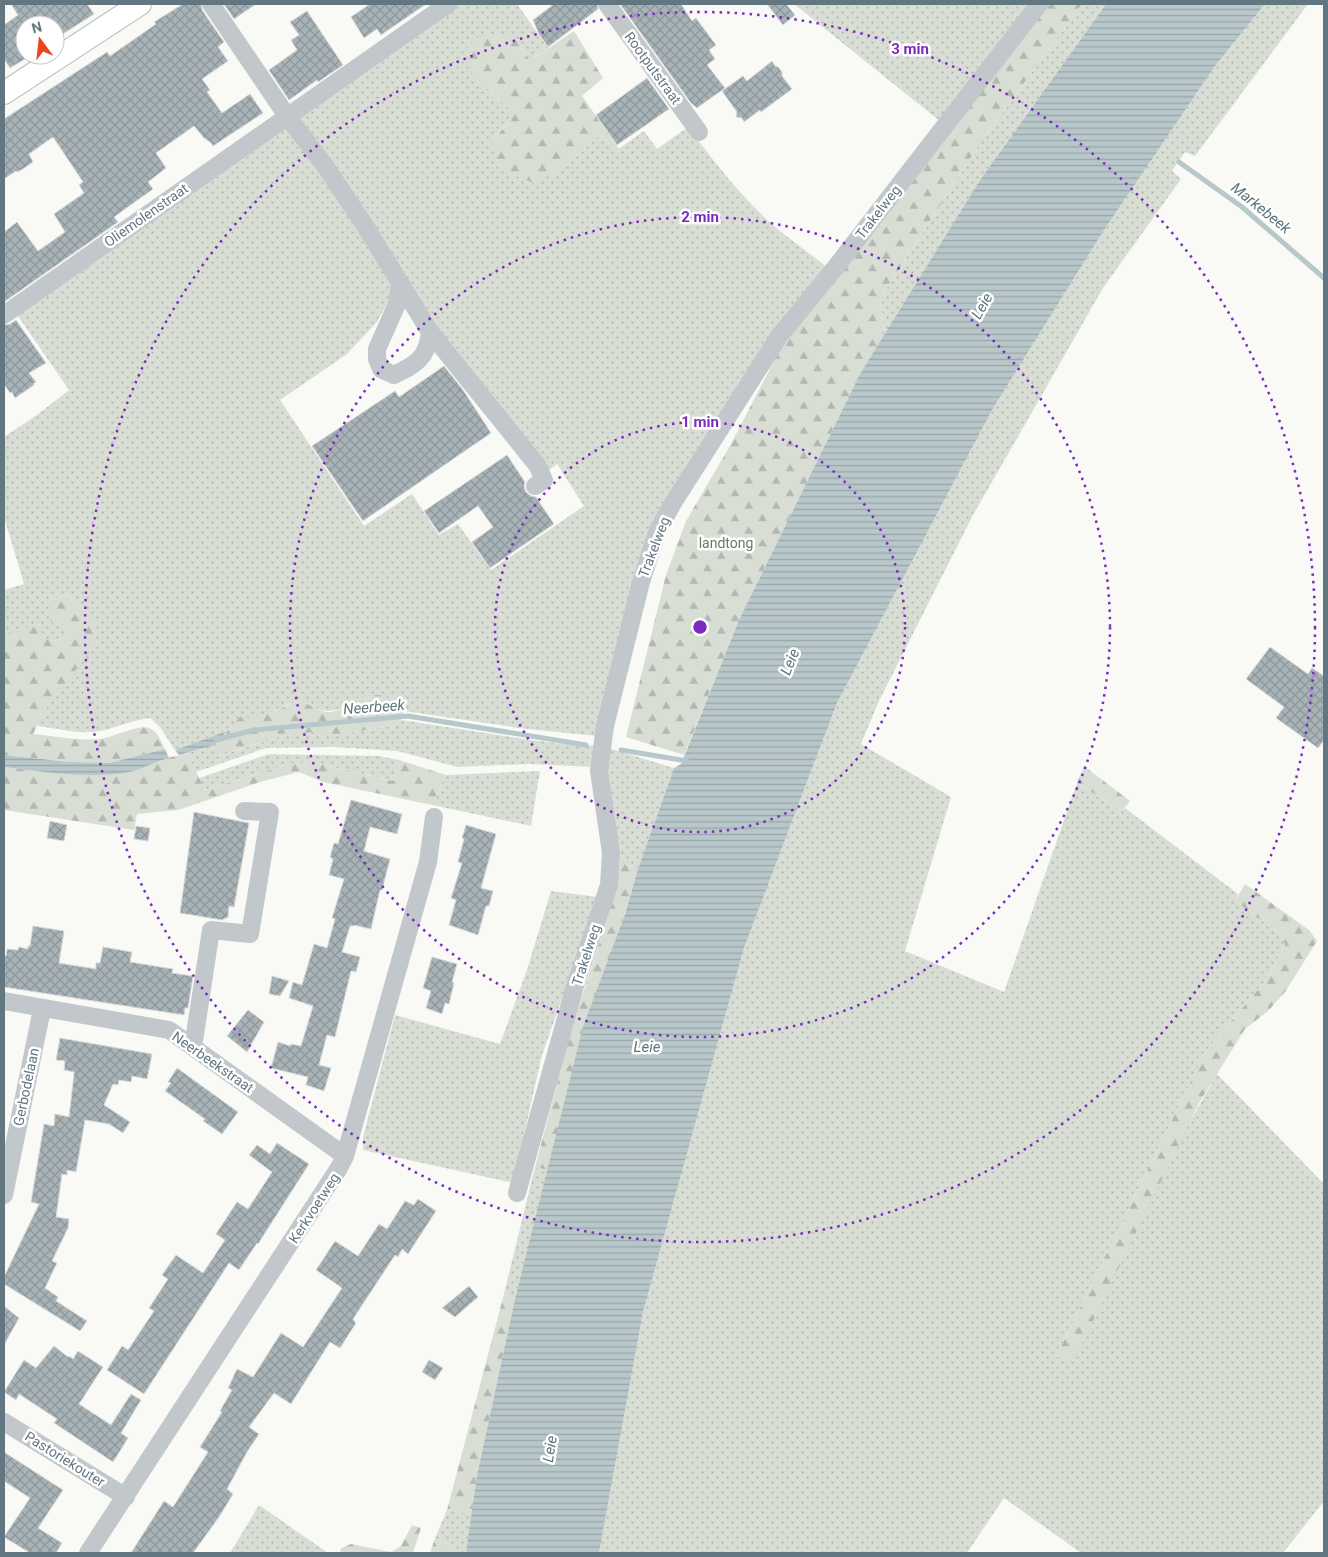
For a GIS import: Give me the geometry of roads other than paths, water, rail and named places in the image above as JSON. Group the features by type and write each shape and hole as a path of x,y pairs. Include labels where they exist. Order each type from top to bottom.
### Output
{"main road":[{"path":"6,87 127,7"}],"street":[{"path":"211,4 287,116 364,224 430,332 537,465 544,480 535,486"},
{"name":"Oliemolenstraat","path":"4,315 448,4"},
{"name":"Rootputstraat","path":"607,4 699,132"},
{"name":"Trakelweg","path":"516,1193 575,986 609,885 611,853 599,771 604,726 641,582 658,530 673,503 780,335 835,268 1039,4"},
{"path":"400,284 397,304 377,349 377,359 381,369 394,375 409,368 422,358 429,345 430,332"},
{"path":"193,1047 211,930 250,934 270,812 244,811"},
{"name":"Kerkvoetweg","path":"88,1553 126,1498 340,1168 428,862 434,817"},
{"name":"Neerbeekstraat","path":"4,1001 168,1030 345,1156"},
{"name":"Gerbodelaan","path":"4,1195 42,1009"},
{"name":"Pastoriekouter","path":"4,1422 126,1498"}],"water":[{"name":"Leie","path":"1106,4 1265,4 1215,66 1104,230 992,410 837,703 744,948 643,1312 599,1553 466,1553 477,1475 515,1299 583,1027 624,917 638,869 674,768 681,764 739,620 860,374 980,180"},
{"path":"227,731 215,745 179,755 175,750"},
{"path":"165,749 169,758 134,771 115,774 66,774 4,767 4,755 70,762 109,763"}],"waterway":[{"name":"Markebeek","path":"1179,162 1242,207 1324,278"},
{"name":"Neerbeek","path":"216,740 254,730 408,716 586,745"},
{"name":"Neerbeek","path":"621,750 687,761"}],"park label":[{"name":"landtong","path":"726,543"}]}
